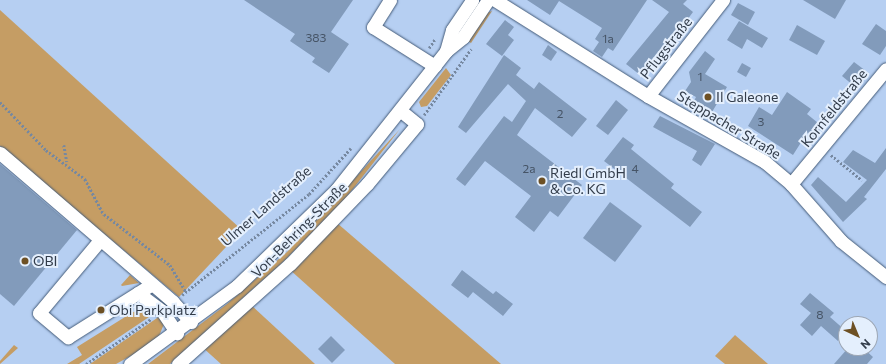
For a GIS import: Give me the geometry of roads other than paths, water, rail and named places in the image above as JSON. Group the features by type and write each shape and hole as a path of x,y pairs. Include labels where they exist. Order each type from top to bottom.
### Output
{"street":[{"path":"390,0 373,27 435,66"},
{"path":"446,51 452,30 472,0"},
{"path":"130,364 177,333 237,286 336,190 401,111 446,51 463,37 488,0"},
{"name":"Steppacher Straße","path":"495,0 648,96 765,162 791,184 841,241 886,277"},
{"name":"Pflugstraße","path":"648,96 724,0"},
{"name":"Kornfeldstraße","path":"791,184 886,69"},
{"name":"Von-Behring-Straße","path":"178,364 295,258 368,184 417,124 401,111"},
{"path":"0,153 173,302 191,322"},
{"path":"100,240 39,313 68,337 152,284"},
{"path":"138,293 162,311 177,333"}],"place":[{"name":"Il Galeone","path":"708,97"},
{"name":"Riedl GmbH & Co. KG","path":"542,181"},
{"name":"OBI","path":"25,261"},
{"name":"Obi Parkplatz","path":"101,310"}]}
